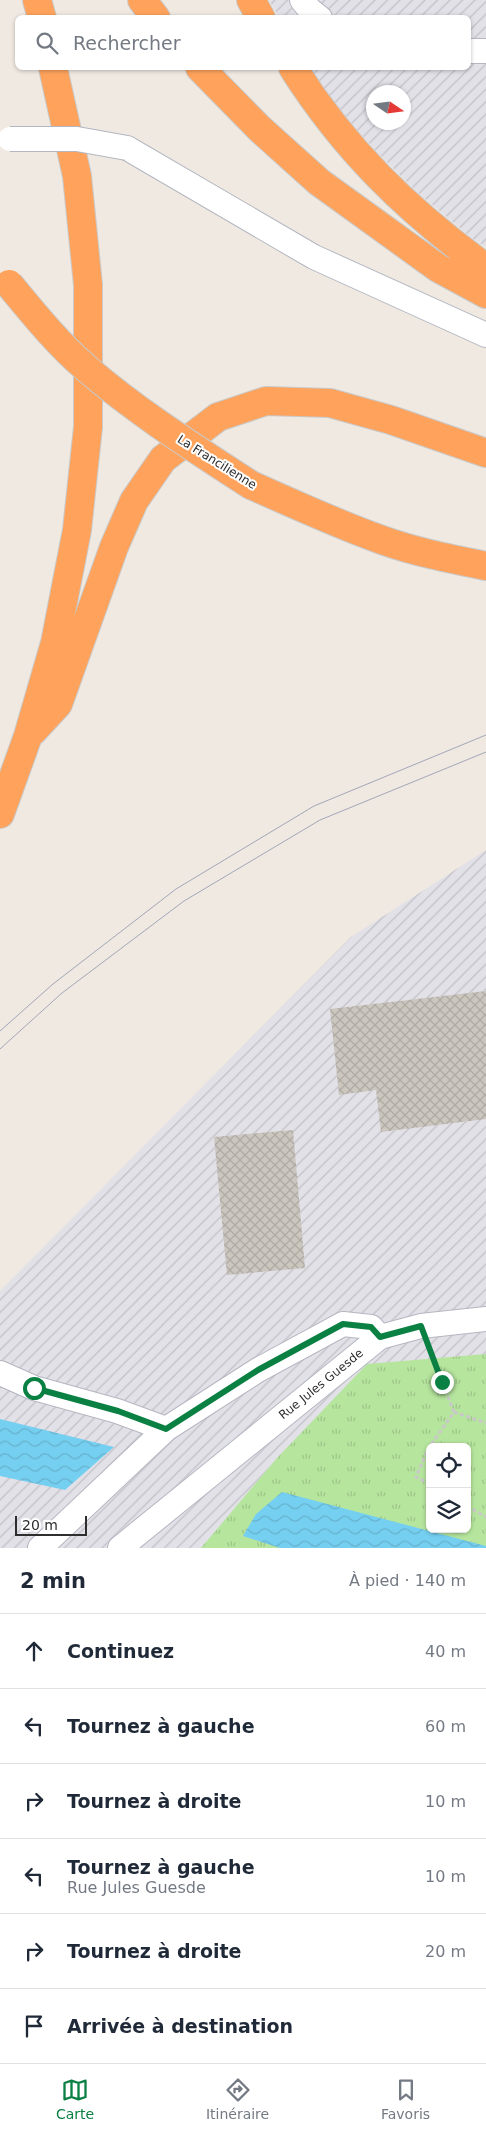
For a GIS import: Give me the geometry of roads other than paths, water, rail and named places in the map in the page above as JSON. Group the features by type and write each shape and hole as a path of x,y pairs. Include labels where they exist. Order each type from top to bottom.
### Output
{"highway":[{"path":"37,0 41,15"},
{"path":"142,0 154,15"},
{"path":"251,0 259,15"},
{"path":"0,814 28,736 59,624 77,530 88,427 88,285 77,176 53,70"},
{"path":"202,70 260,129 320,182 438,268 486,294"},
{"path":"294,70 336,131 371,170 412,209 486,268"},
{"name":"La Francilienne","path":"4,278 52,335 86,368 167,431 251,485 322,517 383,541 445,558 486,566"},
{"path":"28,736 58,704 114,547 134,500 163,458 218,417 266,401 330,403 391,420 486,453"}],"street":[{"path":"302,0 316,15"},
{"path":"471,51 486,51"},
{"path":"10,140 77,139 127,148 314,257 486,335"},
{"name":"Rue Jules Guesde","path":"120,1548 380,1337 421,1326 486,1319"},
{"path":"40,1548 166,1429 258,1370 343,1324 371,1327 380,1337"},
{"path":"0,1372 34,1388 118,1411 166,1429"}],"water":[{"path":"0,1419 114,1447 65,1490 0,1476"},
{"path":"282,1492 426,1530 426,1533 437,1533 486,1546 486,1548 280,1548 243,1536 256,1514"}],"tram line":[{"path":"0,1031 53,984 176,889 314,806 486,735"},
{"path":"0,1049 62,993 184,901 320,820 486,752"}]}
